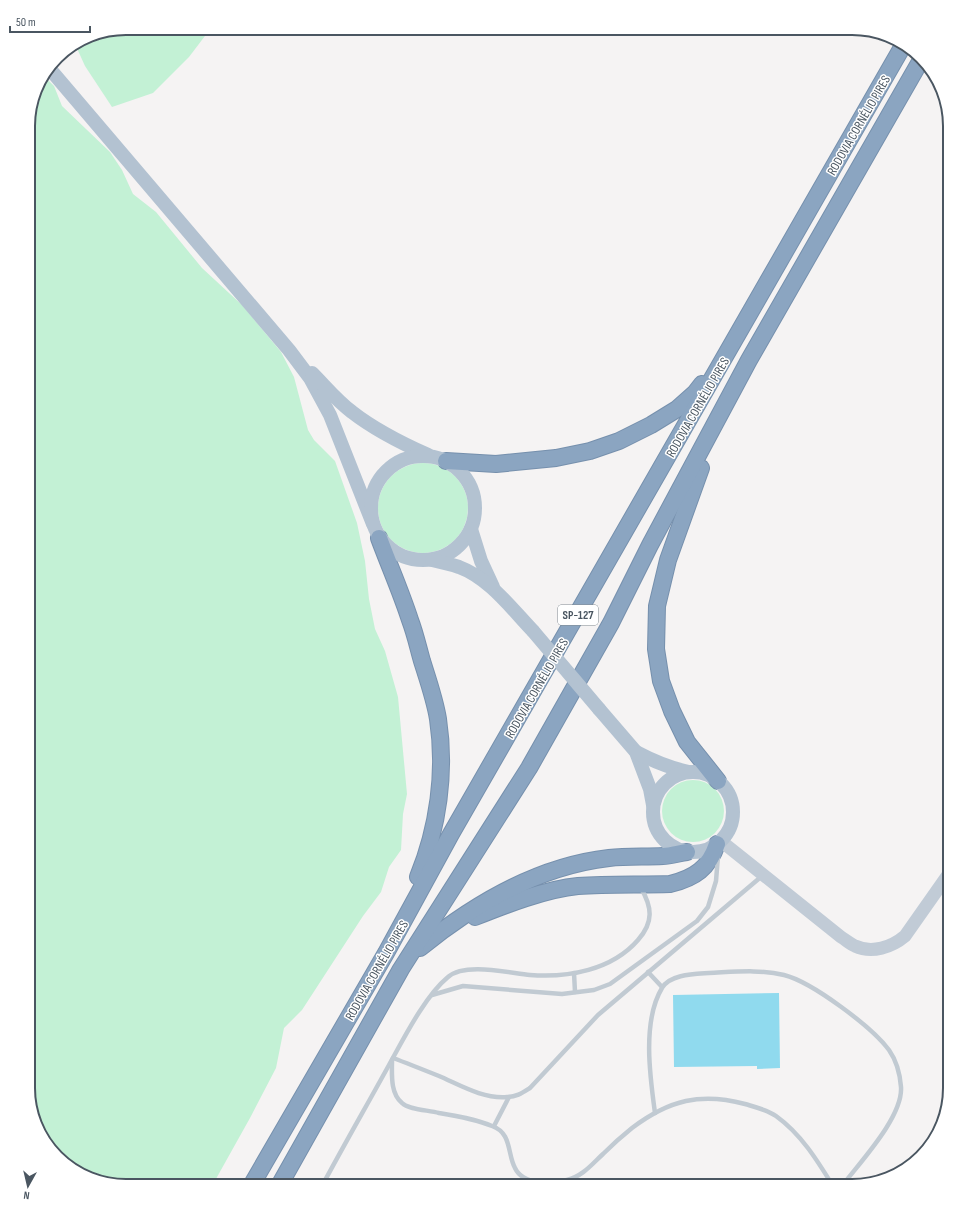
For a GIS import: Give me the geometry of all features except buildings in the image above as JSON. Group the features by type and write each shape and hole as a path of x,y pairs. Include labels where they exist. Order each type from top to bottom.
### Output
{"highway":[{"name":"RODOVIA CORNÉLIO PIRES","path":"255,1179 386,953 451,834 624,536 901,49"},
{"name":"RODOVIA CORNÉLIO PIRES","path":"283,1179 401,968 529,768 611,623 650,545 753,353 918,64"},
{"path":"446,461 496,464 549,458 590,452 619,441 658,421 677,409 689,399 735,339"},
{"path":"718,781 687,742 672,711 661,681 656,649 657,606 668,560 722,410"},
{"path":"376,531 411,621 435,703 441,751 440,784 436,818 428,853 386,953"},
{"path":"440,931 501,907 552,891 577,886 670,884 688,878 701,870 713,856 719,842"},
{"path":"401,968 419,949 440,931 478,906 530,878 573,864 609,858 665,856 687,852"}],"main road":[{"path":"53,72 289,350 310,378 330,415 376,531 389,549 402,556 417,560 432,560 459,567 485,582 532,631 636,752 650,789 653,805 653,818 657,830 664,841 675,848 687,852 699,852 710,848 719,842 728,831 733,818 732,804 727,791 718,781 705,774 672,769 636,752"},
{"path":"289,350 351,411 378,430 402,443 446,461 460,470 469,483 475,498 475,514 471,529 462,544 448,554 432,560"},
{"path":"376,531 370,507 374,489 382,474 396,462 413,456 431,456"},
{"path":"471,529 481,561 495,591"},
{"path":"653,805 658,792 666,782 678,775 691,772"}],"street":[{"path":"719,842 841,937 856,946 871,949 886,947 905,936 943,882"}],"lane":[{"path":"430,996 464,986 562,994 594,990 610,984 697,921 708,907 716,881 719,842"},
{"path":"392,1059 416,1066 475,1092 489,1096 509,1097 519,1095 530,1088 598,1015 763,875"},
{"path":"326,1179 392,1059 430,996 448,976 456,972 466,970 502,971 531,975 564,975 589,970 617,959 640,938 646,927 650,914 648,900 640,885"},
{"path":"697,921 702,926"},
{"path":"648,972 662,987"},
{"path":"655,1113 650,1078 649,1042 652,1012 662,987 674,978 690,974 760,972 785,975 811,986 878,1036 890,1051 898,1070 902,1088 899,1104 889,1125 847,1179"},
{"path":"574,973 575,992"},
{"path":"392,1059 392,1080 394,1090 398,1098 406,1106 494,1126 506,1136 516,1170 529,1179"},
{"path":"494,1126 509,1097"},
{"path":"571,1179 586,1171 632,1128 655,1113 674,1104 694,1099 729,1100 757,1107 776,1116 802,1140 829,1179"}],"green space":[{"path":"120,35 206,35 189,57 153,93 112,107 85,66 77,49 91,42 108,37"},
{"path":"48,80 54,86 62,106 110,152 122,170 133,194 156,212 202,268 242,305 281,352 294,377 308,430 314,440 335,461 357,523 365,561 369,599 375,629 385,651 398,697 407,794 403,814 401,850 389,867 381,892 363,916 302,1010 284,1028 276,1068 216,1179 126,1179 97,1174 75,1164 50,1139 44,1128 37,1106 35,1088 35,120 38,102"},
{"path":"423,463 440,467 455,476 464,491 468,508 464,525 455,540 440,549 423,553 406,549 391,540 382,525 378,508 382,491 391,476 406,467"},
{"path":"693,780 705,782 715,789 722,799 724,811 722,823 715,833 705,840 693,842 681,840 671,833 664,823 662,811 664,799 671,789 681,782"}],"water":[{"path":"779,993 780,1068 757,1069 757,1066 674,1067 673,995"}]}
